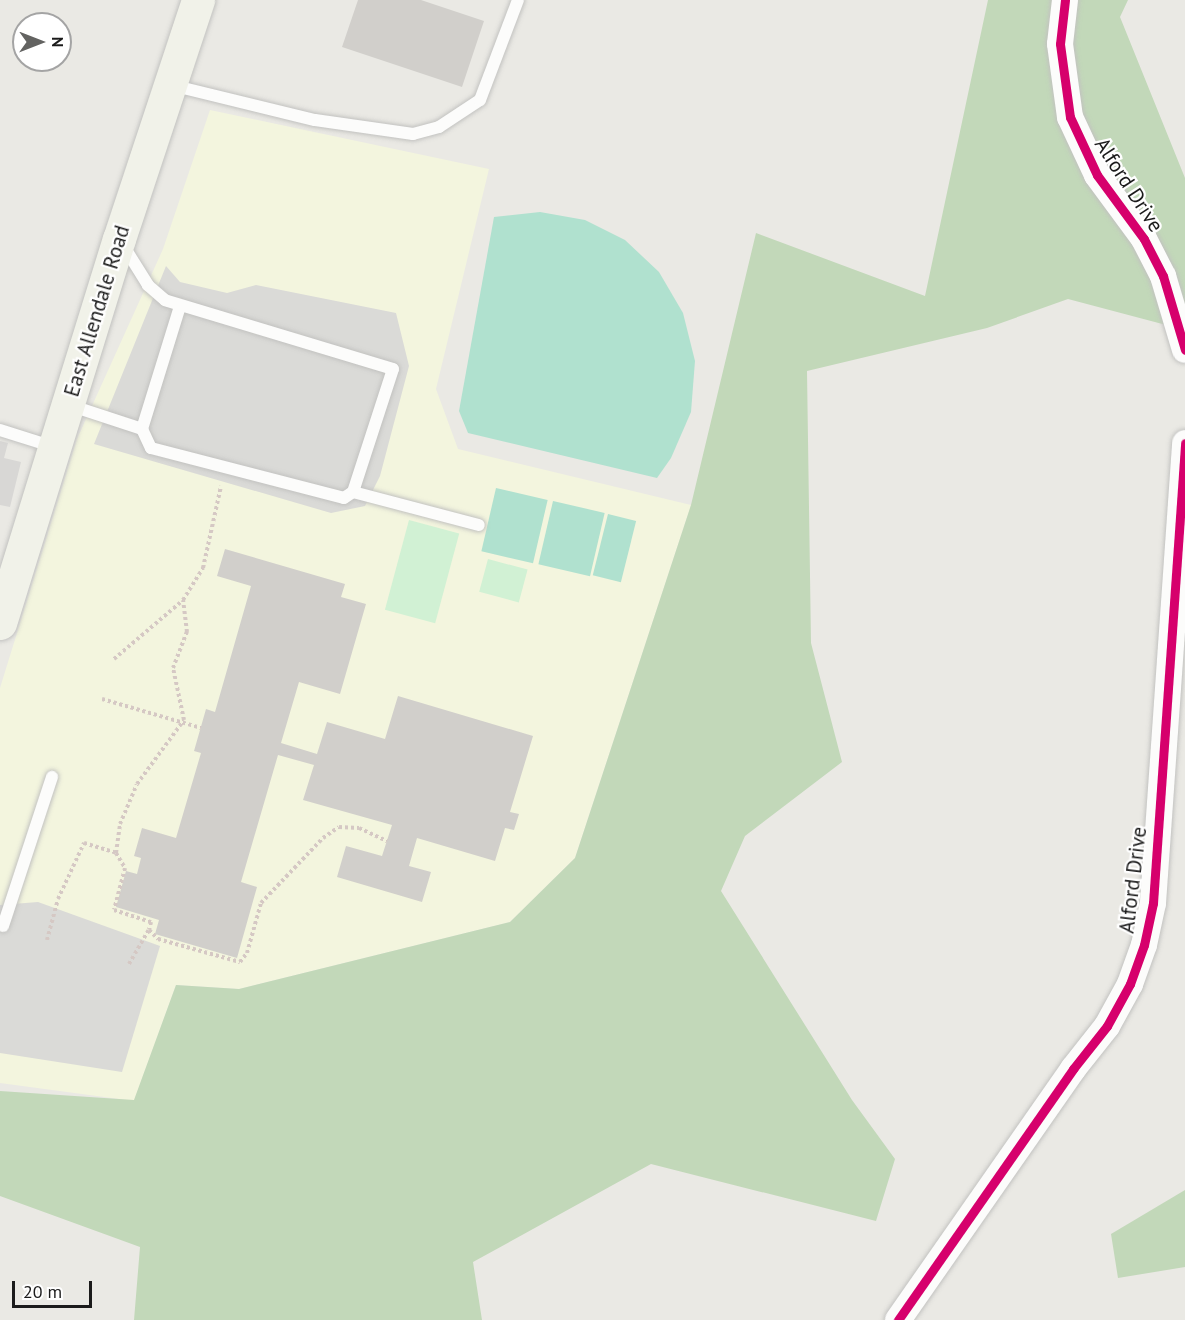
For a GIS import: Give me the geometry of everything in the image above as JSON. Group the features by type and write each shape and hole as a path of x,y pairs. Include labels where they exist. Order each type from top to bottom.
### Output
{"main road":[{"name":"East Allendale Road","path":"0,623 119,239 198,0"}],"street":[{"name":"Alford Drive","path":"1065,0 1060,44 1070,117 1097,175 1144,239 1163,276 1185,350"},
{"name":"Alford Drive","path":"898,1320 1073,1069 1107,1026 1130,984 1144,945 1153,903 1185,443"}],"lane":[{"path":"170,85 315,120 413,134 439,127 480,100 518,0"},
{"path":"68,404 142,429 152,448 344,498 353,492 393,369 180,306 153,291 119,239"},
{"path":"142,429 180,306"},
{"path":"0,430 55,447"},
{"path":"353,492 479,525"},
{"path":"3,926 52,777"}],"path":[{"path":"114,659 183,600 203,568 225,468"},
{"path":"129,964 152,922 114,910 125,868 116,853 120,824 137,784 184,720 173,668 187,632 183,600"},
{"path":"102,699 184,720 201,728"},
{"path":"149,930 158,939 240,962 247,952 261,903 323,838 339,827 359,828 387,841"},
{"path":"47,940 58,899 84,843 116,853"}],"shaded area":[{"path":"988,0 1128,0 1120,17 1185,178 1185,330 1068,299 987,328 807,371 811,643 842,762 745,836 721,891 852,1100 895,1159 876,1221 651,1164 473,1262 482,1320 134,1320 140,1247 0,1196 0,1091 134,1100 176,985 239,989 510,922 575,858 691,505 756,233 925,296"},
{"path":"210,110 489,169 436,389 458,449 691,505 575,858 510,922 239,989 176,985 134,1101 0,1083 0,688 77,439 163,249"},
{"path":"166,266 180,282 227,293 256,285 396,313 409,366 380,476 365,506 331,513 94,444"},
{"path":"0,441 8,443 4,458 21,462 10,507 0,505"},
{"path":"409,520 459,533 435,623 385,610"},
{"path":"488,559 528,570 519,602 479,592"},
{"path":"38,902 160,946 122,1072 0,1053 0,905"},
{"path":"1185,1190 1185,1267 1118,1278 1111,1234"}],"green space":[{"path":"540,212 585,220 625,240 659,272 683,313 695,361 691,412 671,458 657,478 468,433 459,411 494,217"},
{"path":"496,488 548,500 533,563 481,551"},
{"path":"553,501 605,513 590,576 538,564"},
{"path":"608,514 636,521 621,582 593,575"}],"building":[{"path":"358,0 421,0 484,21 462,87 342,47"},
{"path":"225,549 345,584 341,597 366,604 340,694 299,682 281,743 317,754 327,722 385,739 398,696 533,736 510,812 519,814 514,830 505,828 495,861 417,838 409,866 431,872 422,902 337,877 346,846 382,856 392,825 303,800 314,765 278,755 241,882 257,887 237,958 155,934 159,920 116,907 126,871 137,874 141,858 134,856 142,828 176,838 201,753 194,751 206,709 215,712 251,586 217,576"}],"cycle path":[{"path":"1065,0 1060,44 1070,117 1097,175 1144,239 1163,276 1185,350"},
{"path":"898,1320 1073,1069 1107,1026 1130,984 1144,945 1153,903 1185,443"}]}
